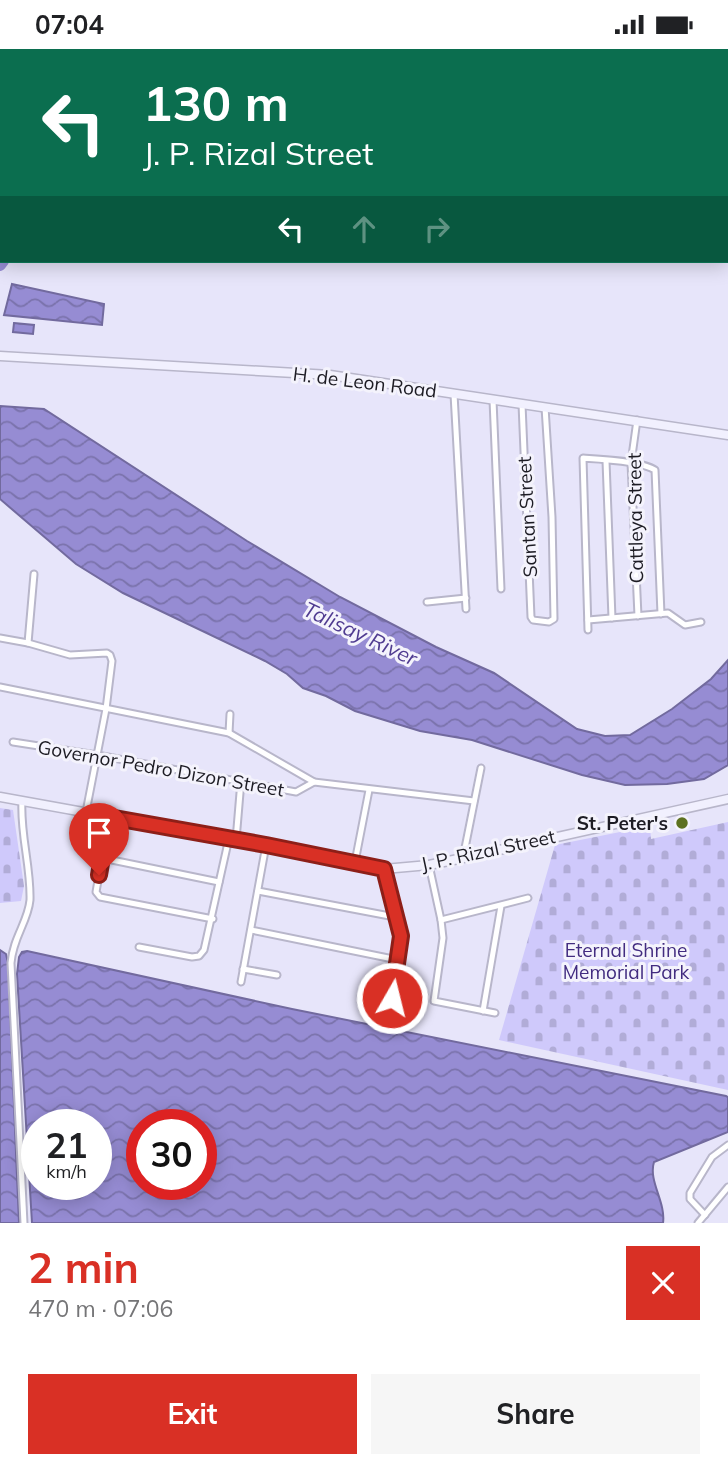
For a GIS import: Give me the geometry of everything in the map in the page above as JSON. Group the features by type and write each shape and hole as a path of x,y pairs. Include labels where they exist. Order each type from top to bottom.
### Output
{"street":[{"name":"H. de Leon Road","path":"0,356 330,375 728,435"},
{"path":"454,394 466,609"},
{"path":"493,400 501,589"},
{"name":"Santan Street","path":"522,404 531,617 533,620 554,621 552,517 545,407"},
{"name":"Cattleya Street","path":"637,420 631,463 638,616"},
{"path":"588,630 582,459 631,463 655,470 661,614"},
{"path":"606,461 612,618"},
{"path":"27,643 34,574"},
{"path":"427,602 466,598"},
{"path":"588,620 670,614 685,625 701,622"},
{"path":"0,638 70,655 109,653 112,661 106,709 86,812"},
{"path":"0,687 229,733 314,782"},
{"path":"229,733 230,714"},
{"name":"Governor Pedro Dizon Street","path":"13,742 296,792 314,782 474,801"},
{"path":"463,858 481,768"},
{"path":"139,947 192,957 204,950 213,919 219,881 232,839 241,781"},
{"path":"355,862 369,790"},
{"name":"J. P. Rizal Street","path":"0,797 384,869 429,865 728,799"},
{"path":"22,801 21,818 30,901 12,947 10,963 24,1223"},
{"path":"109,817 96,892 100,897 213,919"},
{"path":"241,982 266,845"},
{"path":"102,858 219,881"},
{"path":"429,865 441,920 442,959 433,999 436,1003 495,1013"},
{"path":"384,869 401,936 392,998"},
{"path":"258,891 395,917"},
{"path":"441,920 527,898"},
{"path":"483,1011 501,906"},
{"path":"251,930 398,960"},
{"path":"243,969 277,975"},
{"path":"705,1215 690,1199 690,1193 712,1157 728,1145"},
{"path":"698,1223 728,1187"}],"green space":[{"path":"0,808 13,810 24,886 21,901 0,903"},
{"name":"Eternal Shrine Memorial Park","path":"728,822 728,1090 499,1040 555,845 650,826 651,839"}],"water":[{"path":"12,284 104,304 102,325 4,315"},
{"path":"14,323 34,325 33,334 13,332"},
{"name":"Talisay River","path":"0,406 44,409 247,541 340,597 436,647 494,673 577,729 605,736 630,735 672,709 711,679 728,660 728,765 704,779 667,784 625,785 582,775 472,740 420,731 355,711 303,688 287,674 265,661 123,593 76,564 0,499"},
{"path":"0,950 6,954 8,963 19,1223 0,1223"},
{"path":"27,951 292,1009 726,1096 728,1132 654,1162 653,1177 662,1207 663,1223 32,1223 31,1200 112,1200 112,1109 25,1109 17,974 22,952"}],"place":[{"name":"St. Peter's","path":"682,823"}],"route":[{"path":"99,875 109,817 384,869 401,936 392,998"}]}
